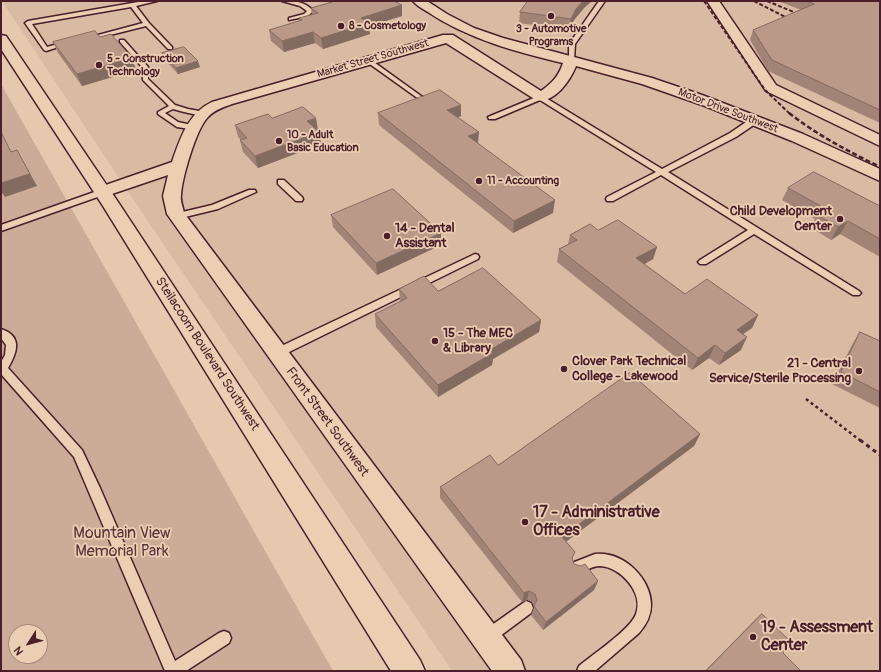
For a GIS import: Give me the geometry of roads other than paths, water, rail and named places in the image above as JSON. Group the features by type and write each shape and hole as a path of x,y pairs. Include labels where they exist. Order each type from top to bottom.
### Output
{"main road":[{"name":"Steilacoom Boulevard Southwest","path":"1,39 103,192 409,671"}],"street":[{"name":"Motor Drive Southwest","path":"419,1 438,15 461,27 498,40 647,81 755,120 818,145 880,176"},
{"path":"713,1 771,88 880,141"},
{"name":"Market Street Southwest","path":"180,165 193,128 202,114 216,105 448,38 541,97"},
{"path":"541,97 554,89 562,80 567,72 570,60"},
{"path":"103,192 180,165"},
{"name":"Front Street Southwest","path":"180,165 175,176 172,204 177,216 510,671"},
{"path":"131,182 151,185 173,193"}],"lane":[{"path":"147,24 46,48 28,23 154,1"},
{"path":"285,1 307,6 310,11 306,16 291,19"},
{"path":"570,60 572,44 602,1"},
{"path":"133,5 147,24 170,48"},
{"path":"122,41 142,62 145,67 145,79 173,106 186,111 202,114"},
{"path":"369,61 425,101"},
{"path":"492,117 541,97 856,293"},
{"path":"173,106 160,113 173,123 183,127 193,128"},
{"path":"610,199 733,135 755,120"},
{"path":"281,182 299,199"},
{"path":"1,228 103,192"},
{"path":"177,216 215,207 252,192"},
{"path":"703,262 754,230"},
{"path":"277,353 475,257"},
{"path":"1,333 7,336 11,342 12,349 1,370 9,375 33,405 78,454 172,671 224,638"},
{"path":"576,568 591,561 602,560 617,564 632,575 640,588 644,600 643,616 632,631 584,671"},
{"path":"486,638 526,608"}],"railway":[{"path":"704,1 765,90 790,114"},
{"path":"754,1 795,22"},
{"path":"767,1 806,17"},
{"path":"789,113 822,136 880,167"}],"place":[{"name":"3 - Automotive Programs","path":"551,16"},
{"name":"8 - Cosmetology","path":"341,26"},
{"name":"5 - Construction Technology","path":"99,65"},
{"name":"10 - Adult Basic Education","path":"279,141"},
{"name":"11 - Accounting","path":"479,181"},
{"name":"Child Development Center","path":"840,219"},
{"name":"14 - Dental Assistant","path":"387,236"},
{"name":"15 - The MEC & Library","path":"435,341"},
{"name":"Clover Park Technical College - Lakewood","path":"564,369"},
{"name":"21 - Central Service/Sterile Processing","path":"859,371"},
{"name":"17 - Administrative Offices","path":"525,522"},
{"name":"19 - Assessment Center","path":"753,637"}],"park label":[{"name":"Mountain View Memorial Park","path":"122,543"}]}
